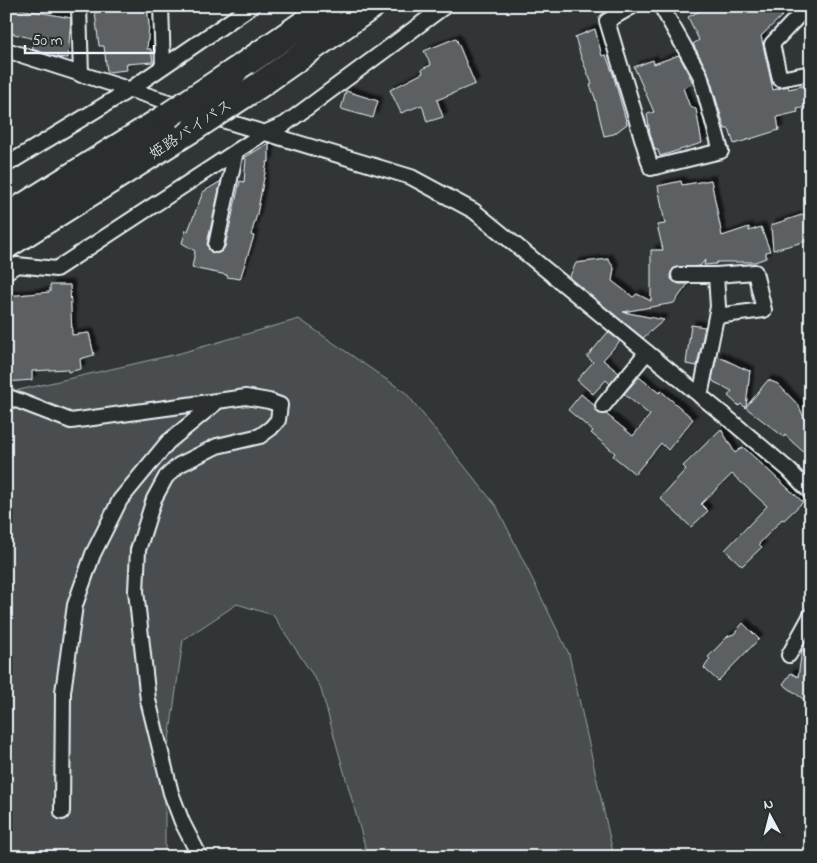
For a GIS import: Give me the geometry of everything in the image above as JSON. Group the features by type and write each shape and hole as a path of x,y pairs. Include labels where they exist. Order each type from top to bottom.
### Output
{"highway":[{"name":"姫路バイパス","path":"6,217 169,115 329,6"},
{"name":"姫路バイパス","path":"11,254 372,6"}],"street":[{"path":"79,6 81,74"},
{"path":"161,6 163,67"},
{"path":"11,254 56,269 264,133 285,124 445,6"},
{"path":"633,6 607,22 651,168 721,151 700,75 662,6"},
{"path":"809,7 772,44 780,78 811,73"},
{"path":"6,165 129,90 246,8"},
{"path":"6,50 264,133 411,177 474,211 789,470 811,493"},
{"path":"216,245 236,151"},
{"path":"679,275 755,272 764,310 716,316"},
{"path":"700,396 718,307 716,275"},
{"path":"602,406 646,352"},
{"path":"6,396 71,420 246,397 280,405 278,420 260,436 217,446 179,465 166,477 154,499 138,550 136,591 148,700 171,793 182,822 200,857"},
{"path":"62,812 63,692 75,605 93,554 120,500 168,442 218,401"},
{"path":"789,654 811,616"}],"shaded area":[{"path":"299,319 406,393 497,507 569,654 614,857 368,857 320,686 273,615 237,604 183,640 165,769 165,857 6,857 6,393 177,354"}],"building":[{"path":"97,6 147,6 149,25 147,49 151,49 153,62 126,64 127,70 107,72 104,46 99,46 95,12 97,12"},
{"path":"709,6 775,6 783,15 761,36 773,90 788,86 789,89 811,84 811,106 797,109 798,112 777,117 779,130 734,144 729,129 725,129 708,72 693,44 699,40 688,17"},
{"path":"10,7 71,18 68,58 56,57 32,49 35,39 6,32"},
{"path":"595,29 602,56 606,55 613,74 627,124 614,134 604,136 590,85 592,84 575,37"},
{"path":"456,38 475,84 437,100 443,117 427,122 422,105 401,113 390,90 423,73 422,69 431,65 424,51"},
{"path":"679,55 693,83 683,88 690,107 696,109 702,143 660,156 658,150 655,150 647,114 654,112 634,67 653,60 654,64"},
{"path":"346,91 378,101 373,118 341,109"},
{"path":"269,143 269,162 267,162 251,235 254,236 240,279 192,268 195,251 182,243 203,192 221,181 207,244 210,251 218,253 225,247 240,181 244,182 246,159 244,158"},
{"path":"711,180 722,236 749,227 749,231 761,227 770,251 766,252 766,258 755,262 717,262 716,264 704,265 705,260 700,266 674,268 670,275 672,280 679,284 688,284 674,303 623,312 664,320 643,338 569,278 576,263 608,259 614,268 612,281 633,297 637,294 651,301 651,250 663,250 657,225 665,224 658,186 681,181 682,185"},
{"path":"811,212 811,240 773,250 771,225"},
{"path":"50,285 70,285 72,335 89,333 94,355 80,359 81,369 68,372 67,369 32,371 32,380 6,382 6,354 10,354 7,296 50,292"},
{"path":"691,325 705,327 697,366 686,364"},
{"path":"608,332 620,341 603,360 619,373 610,384 606,380 593,394 577,380 593,362 587,357"},
{"path":"717,356 750,370 746,407 768,380 778,384 799,406 804,418 811,425 811,459 785,435 784,437 741,404 739,406 728,396 732,391 714,382 712,379"},
{"path":"639,377 659,393 661,391 693,419 668,450 661,443 635,474 613,456 615,453 568,410 581,394 594,405 598,413 606,414 633,436 650,415 624,394"},
{"path":"721,429 735,453 743,447 803,502 784,520 782,519 759,544 762,547 742,566 725,550 767,506 732,474 701,504 708,511 691,527 660,498 686,469 683,466"},
{"path":"743,623 759,639 718,681 704,668 710,659 708,657 728,636 734,634"},
{"path":"802,650 811,650 811,705 783,684 791,673 798,677"}]}
